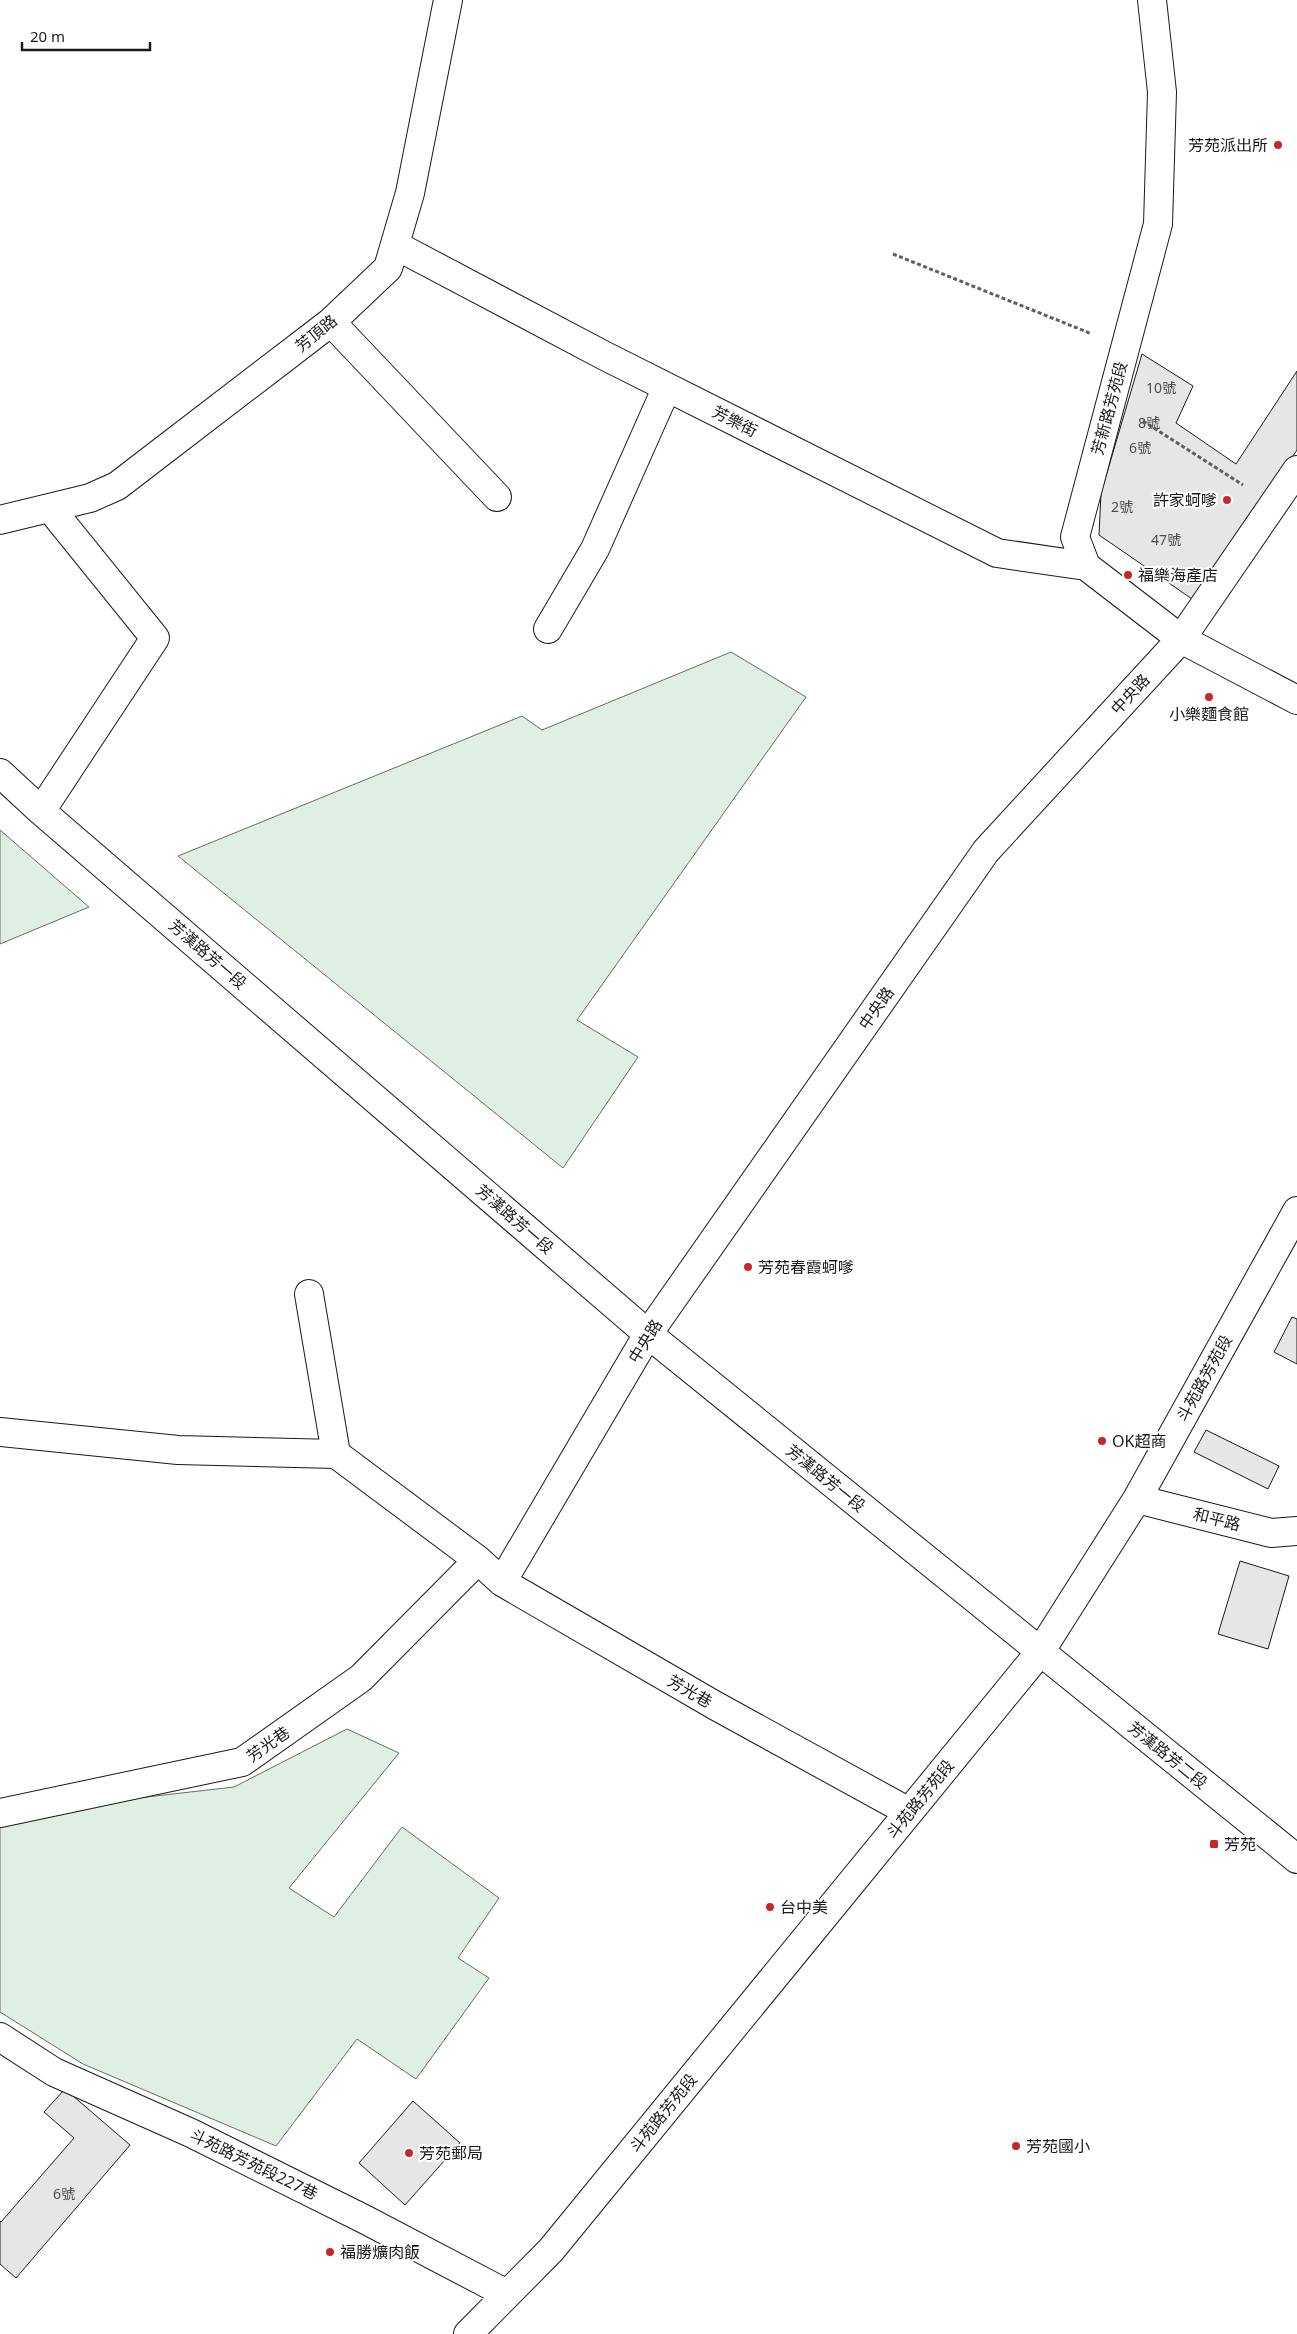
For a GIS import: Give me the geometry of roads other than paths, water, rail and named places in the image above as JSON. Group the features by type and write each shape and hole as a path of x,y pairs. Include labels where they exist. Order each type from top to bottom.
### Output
{"street":[{"name":"芳頂路","path":"0,520 90,498 117,486 331,322 388,268 410,193 448,0"},
{"name":"芳新路芳苑段","path":"1086,566 1075,538 1158,224 1162,92 1152,0"},
{"name":"芳樂街","path":"395,245 667,387 996,553 1086,566"},
{"path":"331,322 497,497"},
{"path":"548,629 595,549 667,387"},
{"name":"中央路","path":"502,1582 648,1334 986,851 1181,639 1297,470"},
{"path":"41,810 155,638 50,508"},
{"path":"1086,566 1181,639 1297,700"},
{"name":"芳漢路芳一段","path":"0,773 648,1334 1040,1652"},
{"name":"斗苑路芳苑段","path":"468,2334 551,2250 1040,1652 1137,1499 1297,1211"},
{"path":"0,1432 178,1450 336,1454 309,1294"},
{"name":"芳光巷","path":"336,1454 478,1560 502,1582 716,1706 910,1812"},
{"name":"和平路","path":"1137,1499 1271,1533 1297,1532"},
{"name":"芳光巷","path":"0,1814 242,1762 361,1678 478,1560"},
{"name":"芳漢路芳二段","path":"1040,1652 1297,1859"},
{"name":"斗苑路芳苑段227巷","path":"0,2037 54,2072 191,2133 364,2219 507,2294"}],"place":[{"name":"芳苑派出所","path":"1278,145"},
{"name":"許家蚵嗲","path":"1227,500"},
{"name":"福樂海產店","path":"1128,575"},
{"name":"小樂麵食館","path":"1209,697"},
{"name":"芳苑春霞蚵嗲","path":"748,1267"},
{"name":"OK超商","path":"1102,1441"},
{"name":"芳苑","path":"1214,1844"},
{"name":"台中美","path":"770,1907"},
{"name":"芳苑國小","path":"1016,2146"},
{"name":"芳苑郵局","path":"409,2153"},
{"name":"福勝爌肉飯","path":"330,2252"}]}
